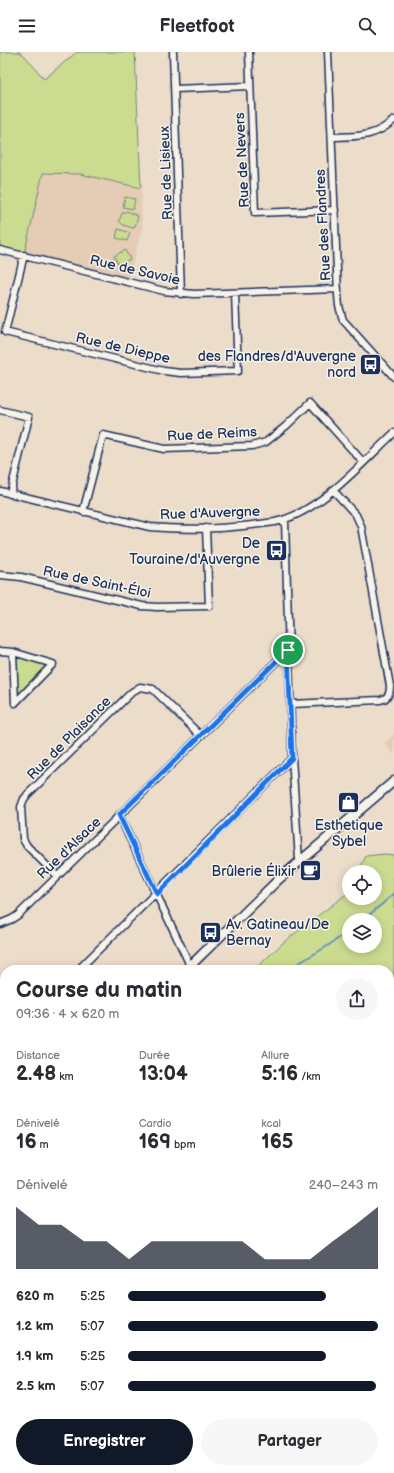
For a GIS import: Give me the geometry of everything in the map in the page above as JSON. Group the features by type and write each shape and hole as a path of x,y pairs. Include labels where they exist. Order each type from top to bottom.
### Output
{"street":[{"name":"Rue de Lisieux","path":"173,52 181,294"},
{"name":"Rue de Nevers","path":"249,52 255,213 335,210"},
{"name":"Rue des Flandres","path":"328,52 339,306 343,320 394,377"},
{"path":"175,89 250,86"},
{"path":"332,137 372,134 379,131 394,120"},
{"name":"Rue de Savoie","path":"0,250 181,294 338,289"},
{"name":"Rue de Dieppe","path":"24,255 6,332 164,371 181,373 238,371 235,293"},
{"name":"Rue de Reims","path":"83,512 103,435 164,449 252,446 266,442 286,426 310,403 363,462"},
{"path":"0,410 29,417 10,494"},
{"name":"Rue d'Auvergne","path":"0,491 141,526 171,529 257,525 285,520 307,510 333,490 394,433"},
{"path":"291,704 380,700 390,694 390,686 361,526 356,515 333,490"},
{"path":"285,520 292,758 300,860"},
{"name":"Rue de Saint-Éloi","path":"0,575 21,577 142,606 209,606 206,528"},
{"name":"Rue d'Alsace","path":"0,924 12,920 18,915 288,650"},
{"path":"0,651 13,652 53,664 15,703 13,652"},
{"name":"Rue de Plaisance","path":"57,876 25,843 22,834 22,803 24,799 132,692 140,687 153,689 200,735"},
{"path":"83,965 157,894 292,758"},
{"path":"192,965 266,890 394,781"},
{"path":"119,815 157,894 186,958 187,965"}],"shaded area":[{"path":"43,172 80,174 141,188 142,228 128,282 24,255"},
{"path":"394,735 394,755 385,743"}],"green space":[{"path":"0,52 19,52 25,56 44,79 77,52 135,52 141,188 80,174 43,173 24,255 0,250"},
{"path":"125,197 135,199 133,209 123,207"},
{"path":"127,211 138,216 135,227 133,228 123,225 119,221 122,213"},
{"path":"118,229 130,233 127,241 116,238"},
{"path":"125,250 130,259 119,265 114,256"},
{"path":"13,652 53,664 15,703"},
{"path":"385,854 394,855 394,965 259,965 285,941 342,897 342,905 382,905 382,865 362,865 366,856"}],"waterway":[{"path":"371,913 394,894"},
{"path":"295,965 342,936"}],"place":[{"name":"des Flandres/d'Auvergne nord","path":"371,364"},
{"name":"De Touraine/d'Auvergne","path":"276,551"},
{"name":"Esthetique Sybel","path":"349,803"},
{"name":"Brûlerie Élixir","path":"311,871"},
{"name":"Av. Gatineau/De Bernay","path":"211,932"}],"route":[{"path":"288,650 292,758 157,894 119,815 288,650"}]}
